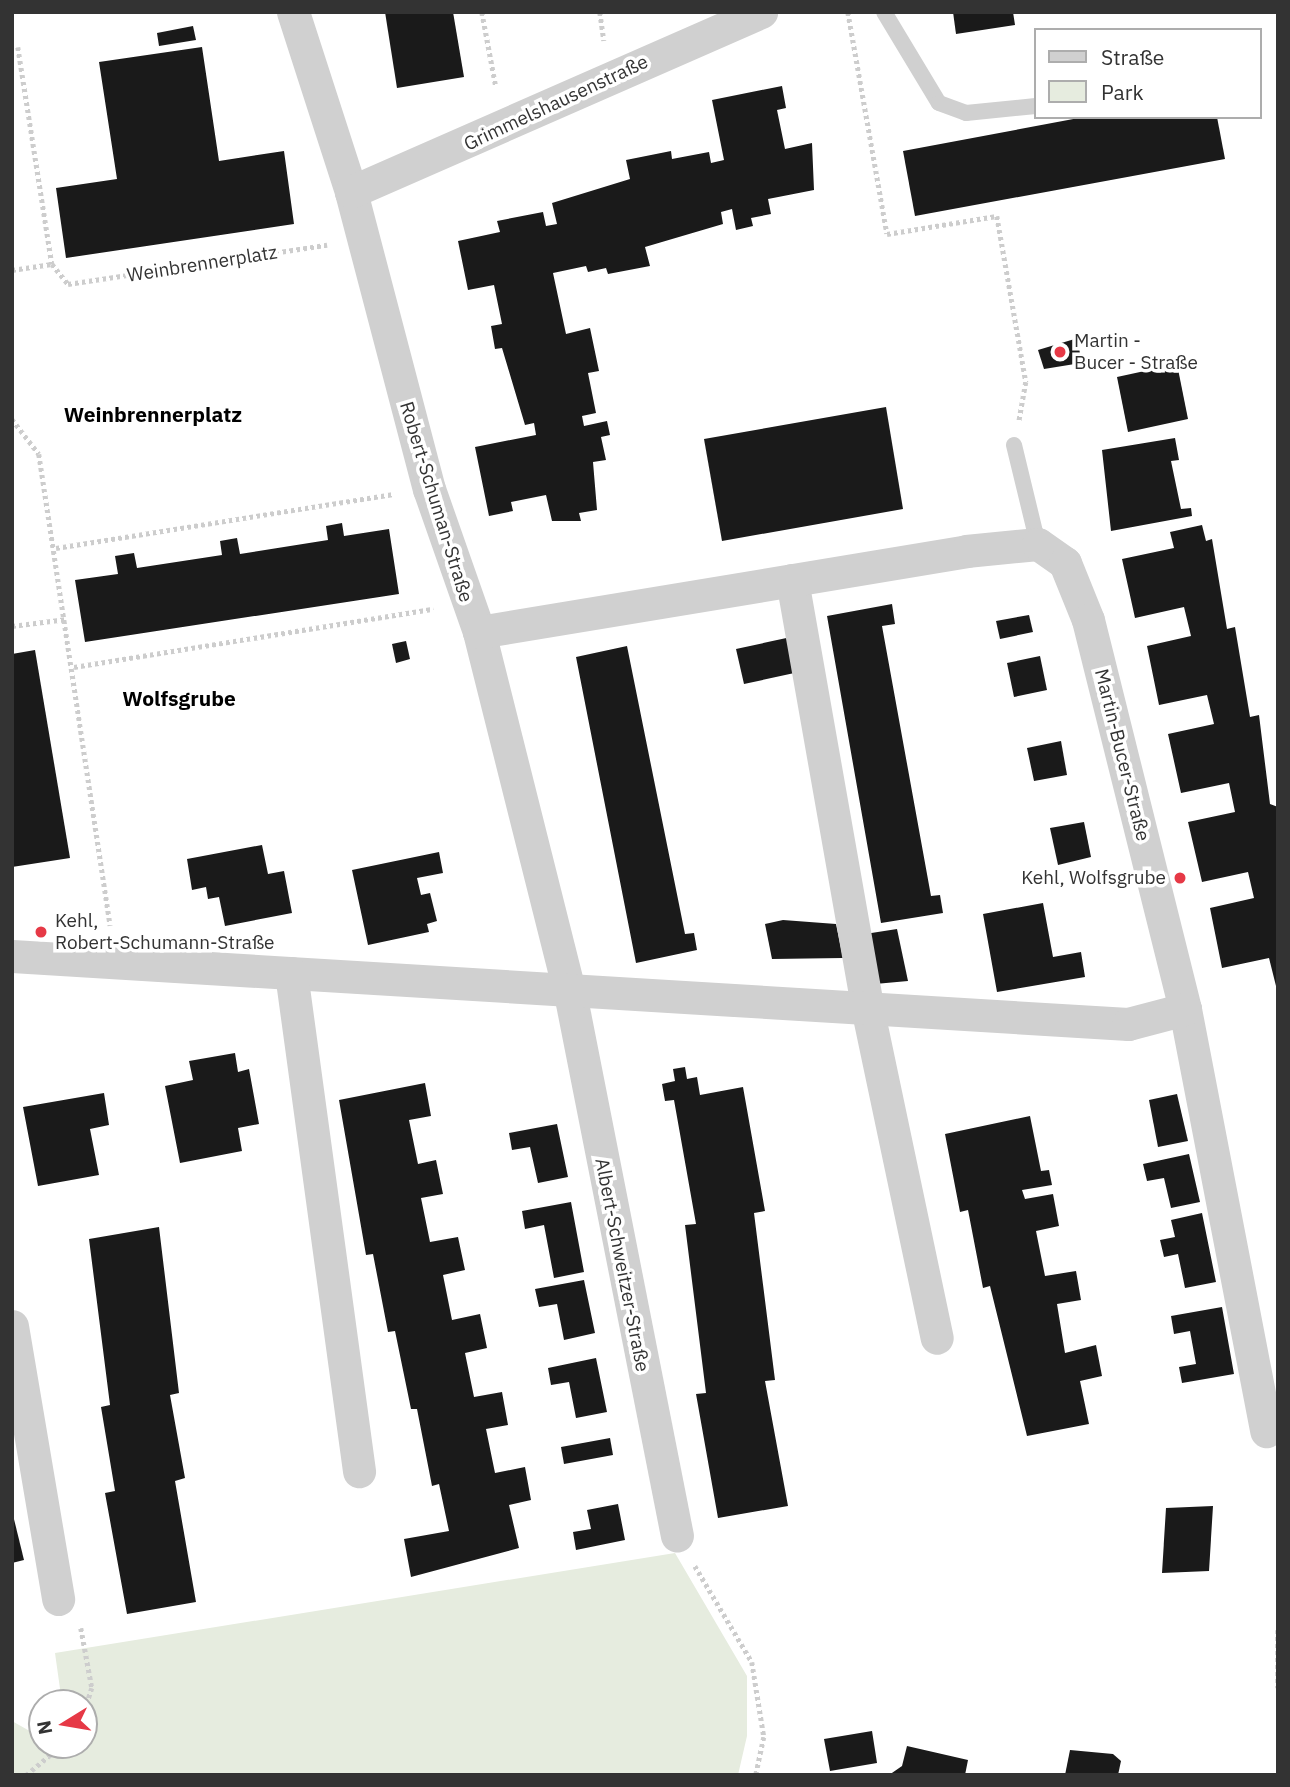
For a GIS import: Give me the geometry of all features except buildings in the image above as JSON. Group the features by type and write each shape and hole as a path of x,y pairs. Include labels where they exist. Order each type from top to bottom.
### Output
{"street":[{"name":"Robert-Schuman-Straße","path":"293,12 351,192 429,489 472,618 570,993"},
{"name":"Grimmelshausenstraße","path":"351,192 504,129 761,12"},
{"path":"472,618 792,580 1038,544"},
{"name":"Martin-Bucer-Straße","path":"1038,544 1065,563 1088,620 1185,1009 1266,1431"},
{"path":"792,580 867,1007 937,1338"},
{"path":"12,956 570,993 867,1007 1128,1024 1185,1009"},
{"path":"292,973 359,1471"},
{"name":"Albert-Schweitzer-Straße","path":"570,993 677,1536"},
{"path":"12,1325 58,1599"}],"lane":[{"path":"884,12 939,103 966,113 1034,106"},
{"path":"1014,445 1038,544"}],"path":[{"path":"482,12 504,129"},
{"path":"848,12 887,234 997,216 1027,382 1014,445"},
{"path":"12,270 52,264 18,47"},
{"name":"Weinbrennerplatz","path":"52,264 68,284 362,240"},
{"path":"12,419 39,454 67,619 115,961"},
{"path":"56,548 429,489"},
{"path":"74,667 472,618"},
{"path":"12,626 67,619"},
{"path":"677,1536 752,1662 764,1737 757,1775"},
{"path":"58,1599 78,1609 92,1689"},
{"path":"1278,1630 1278,1688"},
{"path":"26,1775 45,1759"}],"green space":[{"path":"675,1553 747,1676 747,1736 738,1775 12,1775 12,1721 28,1730 28,1759 98,1759 98,1689 60,1689 55,1653"}],"place":[{"name":"Martin - Bucer - Straße","path":"1060,352"},
{"name":"Kehl, Wolfsgrube","path":"1180,878"},
{"name":"Kehl, Robert-Schumann-Straße","path":"41,932"}],"district":[{"name":"Weinbrennerplatz","path":"153,414"},
{"name":"Wolfsgrube","path":"179,698"}]}
